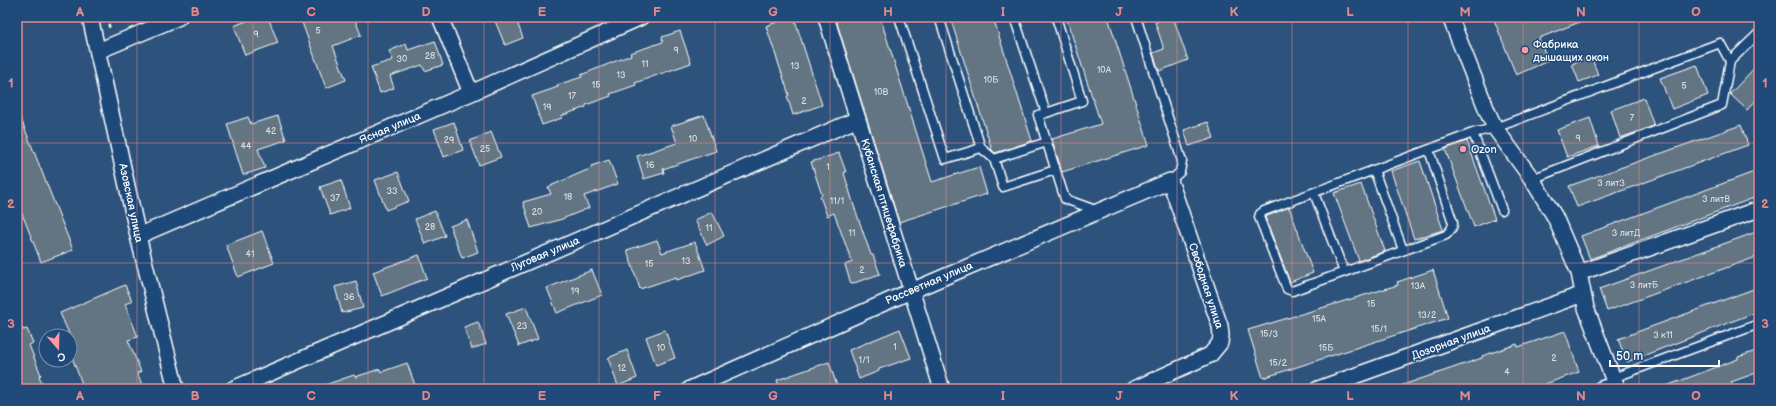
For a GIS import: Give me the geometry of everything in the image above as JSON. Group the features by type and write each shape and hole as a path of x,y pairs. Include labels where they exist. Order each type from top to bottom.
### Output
{"street":[{"name":"Азовская улица","path":"90,17 138,236 176,389"},
{"path":"98,51 179,17"},
{"path":"440,17 471,93"},
{"name":"Ясная улица","path":"138,236 471,93 640,17"},
{"name":"Кубанская птицефабрика","path":"826,17 942,389"},
{"path":"1450,17 1488,113 1496,128 1532,179 1555,217 1579,273 1586,308 1615,384 1601,389"},
{"name":"Луговая улица","path":"232,389 858,119"},
{"name":"Рассветная улица","path":"690,389 911,291 1170,181"},
{"name":"Свободная улица","path":"1134,389 1210,355 1220,343 1220,326 1170,181"},
{"path":"1579,273 1759,209"},
{"name":"Дозорная улица","path":"1318,389 1583,294"}],"lane":[{"path":"899,17 946,159 981,148"},
{"path":"939,17 981,148 994,159 1003,187 1056,170"},
{"path":"1014,17 1046,113"},
{"path":"1056,17 1082,101 1038,115 1065,200 1099,211"},
{"path":"1136,17 1182,161 1180,172 1170,181"},
{"path":"1532,179 1722,105 1730,61 1759,33"},
{"path":"1429,150 1453,223 1453,228 1446,234 1404,250 1289,291 1287,289 1259,217 1264,211 1374,170 1429,150 1473,134 1496,128 1720,43 1730,61"},
{"path":"1473,134 1502,210"},
{"path":"994,159 1047,142"},
{"path":"1374,170 1404,250"},
{"path":"1314,193 1344,272"},
{"path":"1615,384 1759,324"}],"building":[{"path":"256,17 268,17 278,43 245,55 234,26"},
{"path":"300,17 354,17 361,35 333,46 346,80 326,88"},
{"path":"505,17 515,17 523,38 505,45 495,21"},
{"path":"794,17 822,105 793,115 787,96 789,95 766,26"},
{"path":"835,17 880,17 932,182 979,167 987,194 899,222"},
{"path":"950,17 993,17 1032,141 995,153 992,150"},
{"path":"1066,17 1108,17 1149,145 1062,172 1052,139 1101,124"},
{"path":"1173,17 1188,60 1159,71 1153,53 1164,49 1155,22"},
{"name":"Фабрика дышащих окон","path":"1493,17 1590,18 1539,38 1548,61 1516,75"},
{"path":"680,31 691,63 635,83 636,85 610,94 611,96 586,105 586,107 561,116 562,118 542,125 532,96 558,87 557,85 582,77 581,75 631,55 630,53 663,42 662,37"},
{"path":"435,41 443,65 425,71 422,65 390,76 394,88 380,93 371,67 393,60 389,51 406,44 408,50"},
{"path":"1591,56 1598,75 1579,82 1572,64"},
{"path":"1759,63 1759,97 1747,110 1730,94"},
{"path":"1697,65 1708,95 1672,109 1660,78"},
{"path":"1644,98 1654,126 1620,138 1611,110"},
{"path":"17,109 73,250 41,262 17,201"},
{"path":"704,115 716,151 663,169 664,173 644,179 637,156 677,143 671,126"},
{"path":"278,116 286,140 258,149 265,168 243,175 227,124 248,117 251,124"},
{"path":"1590,118 1599,146 1567,157 1557,130"},
{"path":"454,122 463,150 444,157 434,129"},
{"path":"1208,122 1214,138 1189,146 1184,130"},
{"path":"1741,125 1748,145 1577,207 1569,186"},
{"path":"491,132 501,157 479,165 470,141"},
{"path":"1467,141 1495,219 1474,227 1445,149"},
{"path":"839,153 846,172 844,173 854,206 871,255 873,255 880,274 851,284 845,265 852,262 834,213 827,216 811,162"},
{"path":"609,160 618,184 584,196 589,208 562,219 531,228 523,202 551,194 548,187 592,168 591,166"},
{"path":"1420,161 1443,230 1414,239 1391,171"},
{"path":"398,172 409,201 386,210 375,180"},
{"path":"1754,172 1759,186 1759,196 1590,259 1581,236"},
{"path":"341,180 350,208 330,215 320,187"},
{"path":"1361,184 1385,251 1359,261 1334,193"},
{"path":"1289,207 1313,273 1290,282 1265,217"},
{"path":"435,211 445,236 425,244 415,219"},
{"path":"712,212 724,236 707,245 695,220"},
{"path":"467,220 478,252 462,258 450,226"},
{"path":"262,231 274,263 238,277 226,245"},
{"path":"1759,231 1759,256 1607,311 1599,289"},
{"path":"657,240 662,253 695,242 705,270 677,280 676,277 640,289 627,250"},
{"path":"419,255 427,278 382,296 373,272"},
{"path":"592,270 602,295 557,313 547,288"},
{"path":"1433,270 1448,318 1263,378 1248,330 1398,285 1397,282"},
{"path":"356,281 363,308 342,313 335,287"},
{"path":"125,285 132,301 125,304 138,337 128,340 141,372 137,373 144,389 84,389 76,368 78,368 78,328 67,328 60,313"},
{"path":"1759,287 1759,311 1627,362 1618,339"},
{"path":"526,307 538,339 519,346 506,314"},
{"path":"17,316 23,330 27,329 33,343 29,345 41,375 39,376 44,389 23,389 17,375"},
{"path":"478,322 486,344 472,349 464,327"},
{"path":"900,329 911,358 879,369 879,371 859,379 849,350"},
{"path":"665,330 675,358 656,365 646,337"},
{"path":"1565,331 1579,372 1531,389 1398,389 1397,387 1482,358 1482,356 1517,344 1518,347"},
{"path":"627,350 637,378 618,386 608,358"},
{"path":"1759,350 1759,372 1731,382 1733,386 1725,389 1661,389 1738,359 1738,357"},
{"path":"829,362 838,389 780,389 777,380"},
{"path":"407,363 415,385 405,389 320,389 319,387 354,375 355,377 380,369 381,372"}],"place":[{"name":"Фабрика дышащих окон","path":"1525,50"},
{"name":"Ozon","path":"1463,149"}]}
